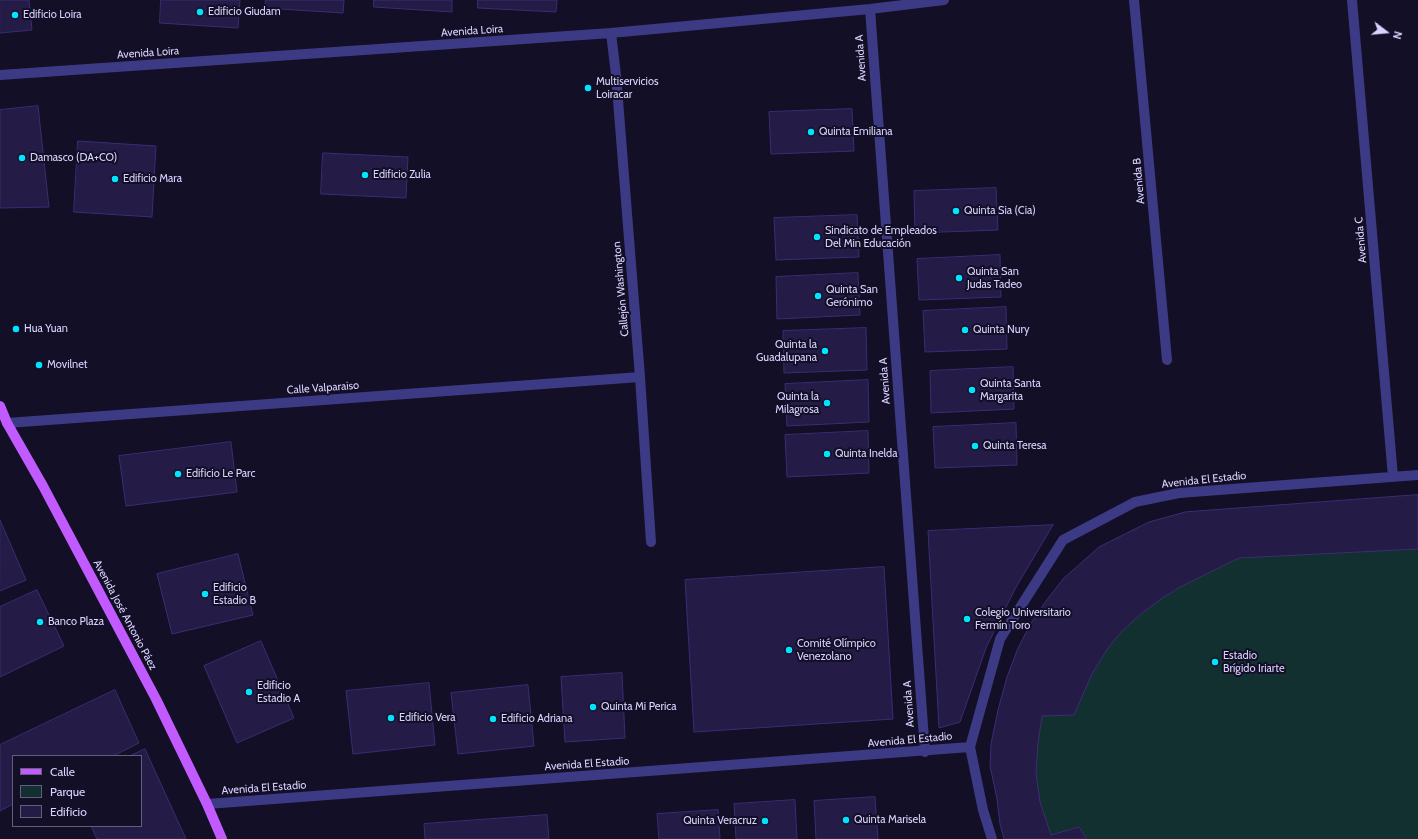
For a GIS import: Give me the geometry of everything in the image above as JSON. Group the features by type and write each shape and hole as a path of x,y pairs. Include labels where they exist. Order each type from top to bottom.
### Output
{"main road":[{"name":"Avenida José Antonio Páez","path":"0,406 7,423 43,486 148,685 207,804 222,839"}],"street":[{"name":"Avenida Loira","path":"0,75 611,34 875,5 944,0"},
{"name":"Avenida B","path":"1134,0 1167,360"},
{"name":"Avenida C","path":"1352,0 1393,477"},
{"name":"Avenida A","path":"875,5 925,752"},
{"name":"Callejón Washington","path":"611,34 640,377 651,542"},
{"name":"Calle Valparaiso","path":"7,423 640,377"},
{"name":"Avenida El Estadio","path":"992,839 983,810 970,747 1000,639 1063,540 1135,502 1178,493 1418,475"},
{"name":"Avenida El Estadio","path":"207,804 925,752 970,747"}],"green space":[{"name":"Estadio Brígido Iriarte","path":"1418,495 1418,839 1004,839 990,766 991,744 1007,677 1018,648 1031,623 1063,579 1099,547 1149,522 1185,512"}],"building":[{"name":"Edificio Loira","path":"0,0 29,0 32,30 0,33"},
{"name":"Edificio Giudam","path":"161,0 240,0 238,28 160,23"},
{"path":"266,0 344,0 343,13 265,8"},
{"path":"374,0 452,0 452,12 374,7"},
{"path":"478,0 557,0 556,12 478,8"},
{"name":"Damasco (DA+CO)","path":"38,106 49,207 0,208 0,110"},
{"name":"Quinta Emiliana","path":"852,109 854,151 771,154 769,112"},
{"name":"Edificio Mara","path":"78,141 156,146 152,217 74,212"},
{"name":"Edificio Zulia","path":"323,153 408,157 406,198 321,194"},
{"name":"Quinta Sia (Cia)","path":"996,188 998,230 915,233 914,191"},
{"name":"Sindicato de Empleados Del Min Educación","path":"857,215 859,257 776,260 774,218"},
{"name":"Quinta San Judas Tadeo","path":"1000,255 1001,297 919,300 917,259"},
{"name":"Quinta San Gerónimo","path":"858,273 860,315 777,319 776,277"},
{"name":"Quinta Nury","path":"1006,307 1007,349 925,352 923,311"},
{"name":"Quinta la Guadalupana","path":"866,328 867,370 784,373 783,331"},
{"name":"Quinta Santa Margarita","path":"1013,367 1014,409 931,413 930,371"},
{"name":"Quinta la Milagrosa","path":"868,380 869,422 787,426 785,384"},
{"name":"Quinta Teresa","path":"1016,423 1017,465 935,468 933,427"},
{"name":"Quinta Inelda","path":"868,431 869,473 787,477 785,435"},
{"name":"Edificio Le Parc","path":"231,442 237,492 126,506 119,456"},
{"path":"1418,495 1418,549 1239,558 1180,587 1141,614 1121,632 1108,648 1092,674 1074,715 1042,716 1038,743 1036,774 1040,802 1051,835 1079,827 1087,839 1004,839 990,766 991,744 1007,677 1018,648 1031,623 1046,601 1063,579 1099,547 1149,522 1185,512"},
{"path":"0,520 26,580 0,591"},
{"name":"Colegio Universitario Fermín Toro","path":"1053,525 1015,589 986,648 960,722 939,728 928,531"},
{"name":"Edificio Estadio B","path":"238,554 253,615 172,634 157,574"},
{"name":"Comité Olímpico Venezolano","path":"884,567 893,719 694,732 685,580"},
{"path":"37,590 64,646 0,677 0,607"},
{"name":"Edificio Estadio A","path":"261,641 294,718 237,743 204,666"},
{"name":"Quinta Mi Perica","path":"622,673 625,738 565,742 561,677"},
{"name":"Edificio Vera","path":"429,683 435,745 353,754 346,691"},
{"name":"Edificio Adriana","path":"528,685 534,746 458,754 451,693"},
{"path":"115,690 139,743 115,755 12,755 12,805 0,811 0,745"},
{"path":"145,749 186,839 97,839 91,827 142,827 142,755 132,755"},
{"name":"Quinta Marisela","path":"875,797 878,839 816,839 814,801"},
{"name":"Quinta Veracruz","path":"795,800 797,839 736,839 734,804"},
{"path":"718,810 720,839 659,839 657,814"},
{"path":"547,815 549,839 425,839 424,824"}],"place":[{"name":"Edificio Giudam","path":"200,12"},
{"name":"Edificio Loira","path":"15,15"},
{"name":"Multiservicios Loiracar","path":"588,88"},
{"name":"Quinta Emiliana","path":"811,132"},
{"name":"Damasco (DA+CO)","path":"22,158"},
{"name":"Edificio Zulia","path":"365,175"},
{"name":"Edificio Mara","path":"115,179"},
{"name":"Quinta Sia (Cia)","path":"956,211"},
{"name":"Sindicato de Empleados Del Min Educación","path":"817,237"},
{"name":"Quinta San Judas Tadeo","path":"959,278"},
{"name":"Quinta San Gerónimo","path":"818,296"},
{"name":"Hua Yuan","path":"16,329"},
{"name":"Quinta Nury","path":"965,330"},
{"name":"Quinta la Guadalupana","path":"825,351"},
{"name":"Movilnet","path":"39,365"},
{"name":"Quinta Santa Margarita","path":"972,390"},
{"name":"Quinta la Milagrosa","path":"827,403"},
{"name":"Quinta Teresa","path":"975,446"},
{"name":"Quinta Inelda","path":"827,454"},
{"name":"Edificio Le Parc","path":"178,474"},
{"name":"Edificio Estadio B","path":"205,594"},
{"name":"Colegio Universitario Fermín Toro","path":"967,619"},
{"name":"Banco Plaza","path":"40,622"},
{"name":"Comité Olímpico Venezolano","path":"789,650"},
{"name":"Estadio Brígido Iriarte","path":"1215,662"},
{"name":"Edificio Estadio A","path":"249,692"},
{"name":"Quinta Mi Perica","path":"593,707"},
{"name":"Edificio Vera","path":"391,718"},
{"name":"Edificio Adriana","path":"493,719"},
{"name":"Quinta Marisela","path":"846,820"},
{"name":"Quinta Veracruz","path":"765,821"}]}
